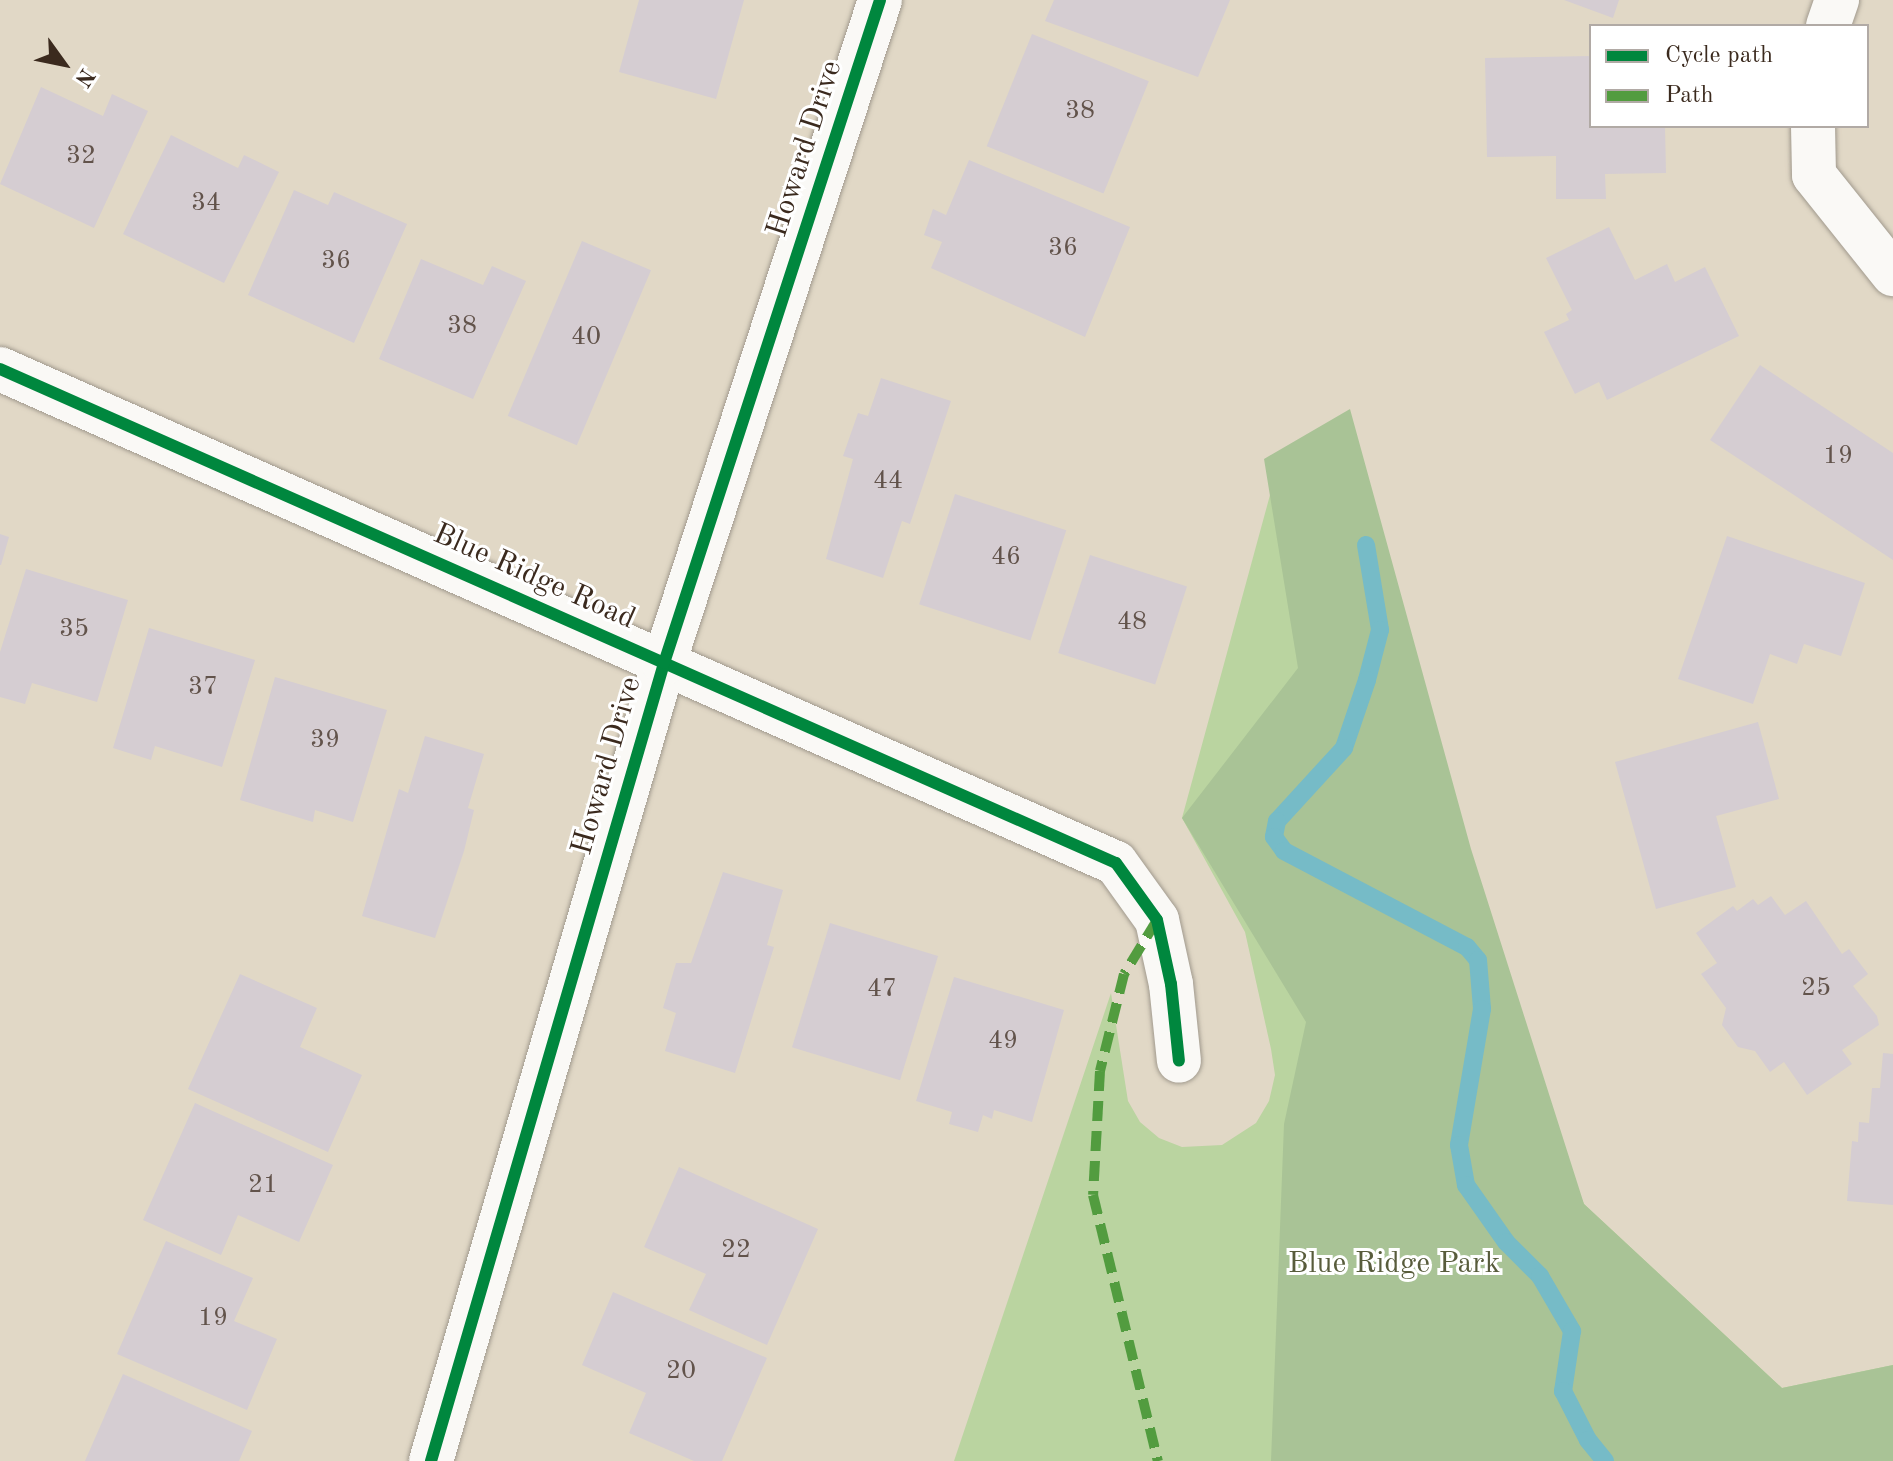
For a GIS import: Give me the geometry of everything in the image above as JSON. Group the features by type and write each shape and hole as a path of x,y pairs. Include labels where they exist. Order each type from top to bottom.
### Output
{"street":[{"name":"Howard Drive","path":"431,1461 664,663 880,0"},
{"path":"1829,24 1837,0"},
{"path":"1813,128 1814,175 1893,274"},
{"name":"Blue Ridge Road","path":"0,369 1116,863 1157,920 1171,984 1179,1061"}],"green space":[{"name":"Blue Ridge Park","path":"1350,409 1471,849 1584,1204 1782,1388 1893,1365 1893,1461 1271,1461 1284,1124 1306,1022 1182,818 1298,668 1264,459"},
{"name":"Blue Ridge Park","path":"1279,462 1584,1204 1782,1388 1893,1365 1893,1461 954,1461 1111,993 1128,1101 1140,1122 1159,1138 1182,1147 1222,1145 1256,1123 1269,1101 1275,1075 1245,932 1182,818"}],"building":[{"path":"639,0 744,0 716,99 619,72"},
{"path":"1054,0 1230,0 1198,77 1045,21"},
{"path":"1564,0 1619,0 1613,18"},
{"path":"1032,34 1149,81 1103,193 987,146"},
{"path":"1589,56 1589,128 1665,128 1666,173 1605,174 1606,199 1556,199 1556,156 1487,157 1485,58"},
{"path":"41,87 103,116 112,94 148,111 94,228 0,184"},
{"path":"171,135 238,168 244,155 279,172 224,283 123,234"},
{"path":"969,160 1130,227 1085,337 931,268 942,242 924,235 933,209 946,215"},
{"path":"294,190 328,205 334,192 407,224 354,343 248,295"},
{"path":"1609,227 1635,280 1667,264 1675,282 1705,267 1739,336 1607,400 1599,382 1575,394 1544,332 1569,320 1566,314 1572,310 1546,258"},
{"path":"582,241 651,270 577,445 508,416"},
{"path":"421,259 483,285 492,266 526,281 473,399 379,359"},
{"path":"1760,365 1893,453 1893,560 1710,440"},
{"path":"881,378 951,401 910,524 902,521 883,578 826,559 853,459 843,456 858,413 868,416"},
{"path":"955,494 1066,530 1030,640 919,604"},
{"path":"0,534 9,537 1,565 0,565"},
{"path":"1727,536 1865,583 1841,656 1804,644 1797,664 1770,654 1753,704 1678,679"},
{"path":"1090,555 1187,587 1155,684 1058,653"},
{"path":"26,569 128,600 97,702 32,683 25,704 0,697 0,652"},
{"path":"149,628 255,660 222,767 155,746 151,760 113,748"},
{"path":"275,677 387,710 353,822 315,810 313,822 240,800"},
{"path":"1758,722 1779,799 1716,816 1736,887 1656,909 1615,762"},
{"path":"425,736 484,754 468,808 474,810 464,851 435,938 362,916 399,789 408,793"},
{"path":"723,872 783,890 767,945 774,947 735,1073 665,1051 676,1013 663,1008 676,963 691,963"},
{"path":"1771,896 1785,915 1806,901 1842,954 1849,949 1868,974 1853,986 1877,1016 1879,1025 1842,1050 1852,1064 1807,1095 1784,1062 1770,1072 1755,1051 1738,1047 1722,1025 1726,1008 1701,974 1717,963 1696,933 1733,906 1737,911 1753,899 1758,905"},
{"path":"830,923 938,956 900,1080 792,1047"},
{"path":"240,974 317,1008 300,1047 362,1075 328,1152 188,1089"},
{"path":"954,977 1064,1010 1032,1122 994,1110 992,1119 983,1115 978,1132 949,1124 952,1112 916,1101"},
{"path":"1883,1053 1893,1054 1893,1205 1847,1201 1852,1141 1858,1142 1859,1122 1869,1123 1872,1088 1880,1088"},
{"path":"195,1103 333,1165 299,1242 238,1215 221,1255 143,1220"},
{"path":"679,1167 818,1229 767,1345 689,1310 706,1274 644,1247"},
{"path":"166,1241 253,1278 234,1321 277,1339 247,1410 117,1354"},
{"path":"613,1292 767,1358 722,1461 694,1461 629,1433 646,1393 582,1365"},
{"path":"123,1374 252,1431 239,1461 85,1461"}],"waterway":[{"path":"1366,545 1380,630 1367,680 1344,748 1277,821 1274,837 1284,851 1467,947 1478,960 1482,1009 1459,1145 1466,1185 1506,1242 1540,1276 1572,1331 1563,1391 1588,1440 1605,1461"}],"marked path":[{"path":"1157,920 1124,974 1100,1071 1093,1195 1158,1461"}],"cycle path":[{"path":"431,1461 664,663 880,0"},
{"path":"0,369 1116,863 1157,920 1171,984 1179,1061"}]}
